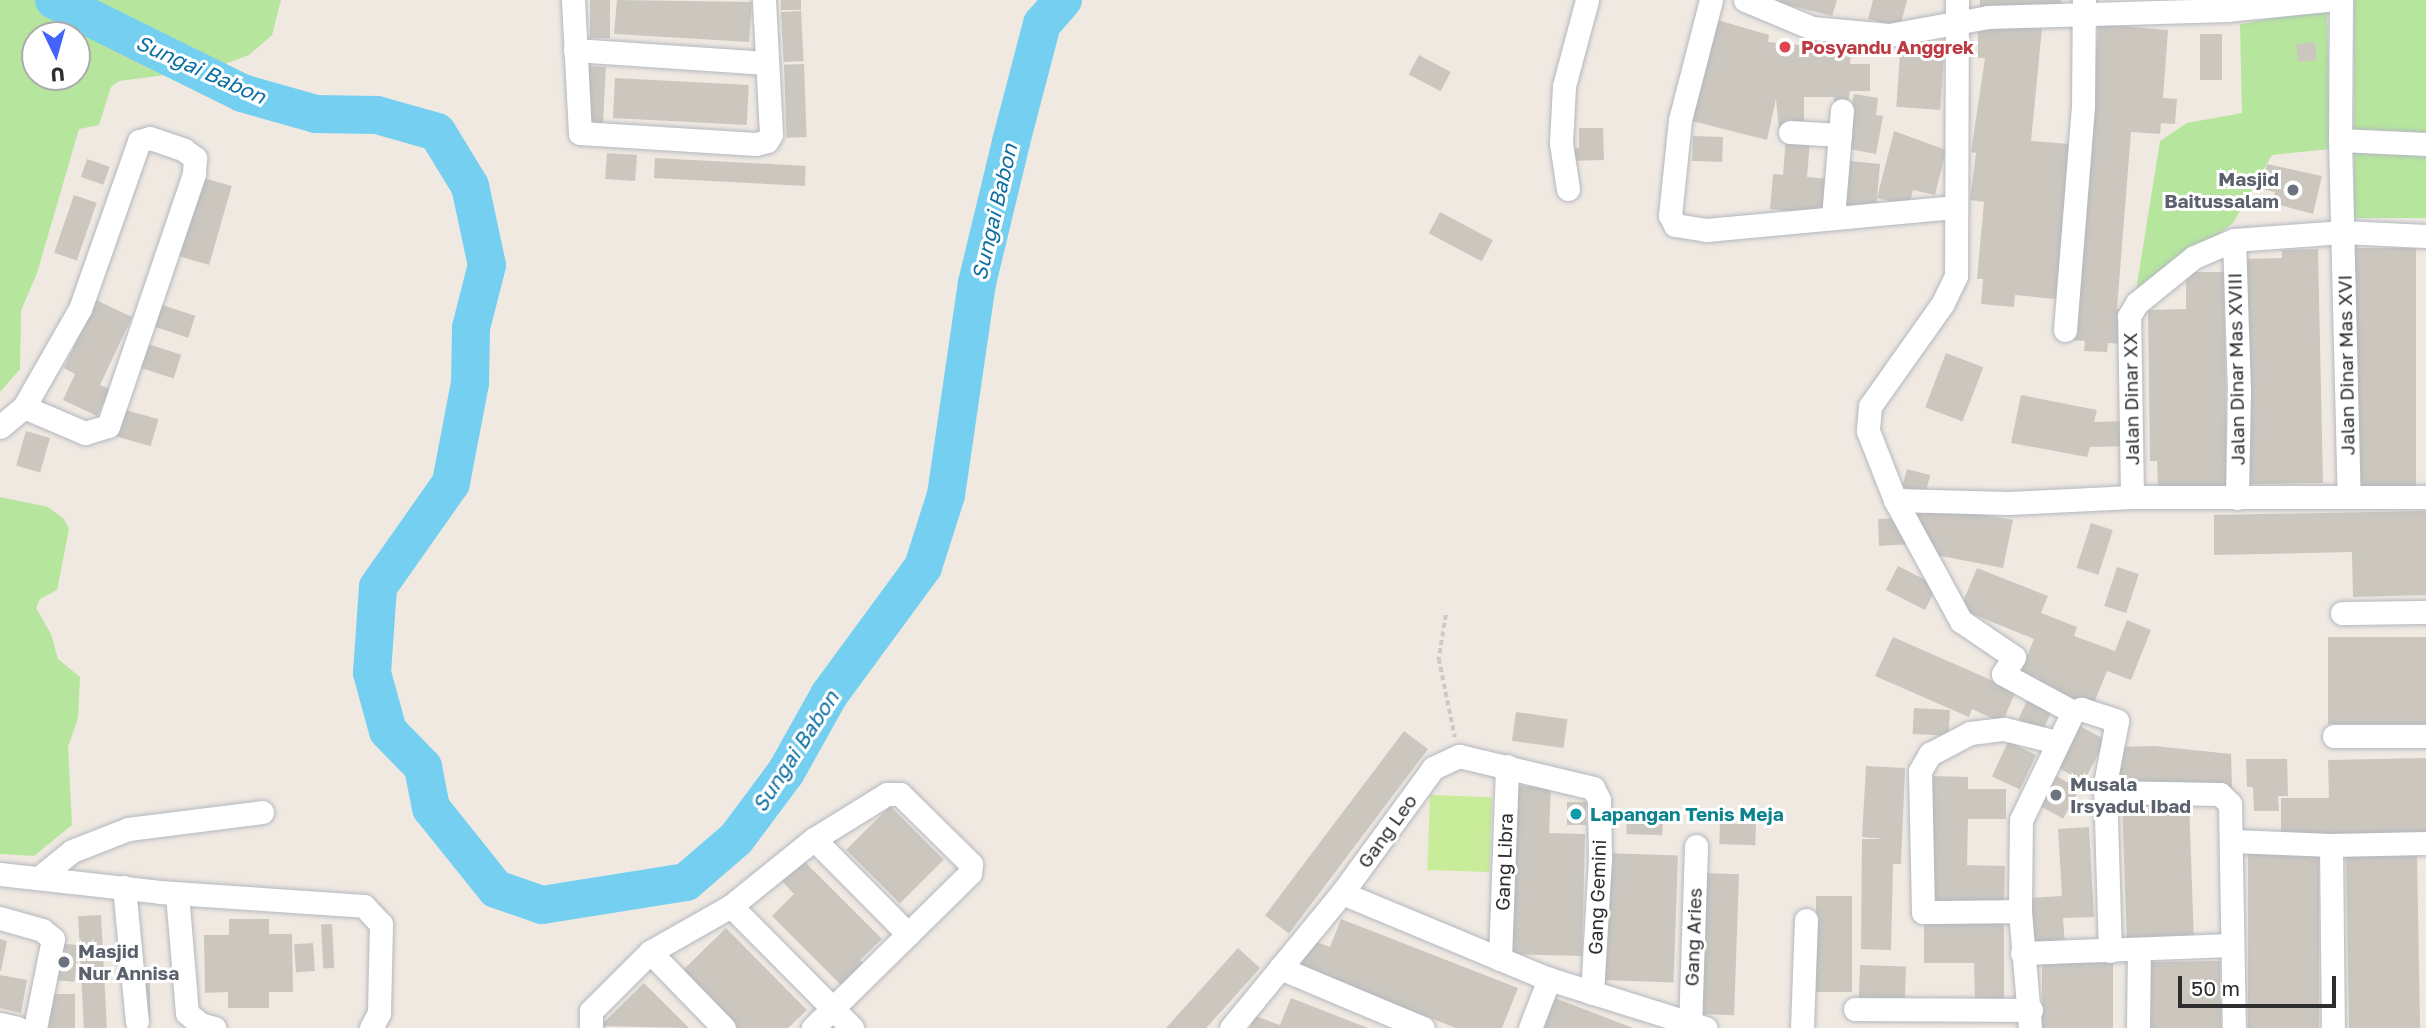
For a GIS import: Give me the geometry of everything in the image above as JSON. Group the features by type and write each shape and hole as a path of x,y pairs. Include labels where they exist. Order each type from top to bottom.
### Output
{"street":[{"path":"573,0 576,128 585,135 767,141 771,134 764,0"},
{"path":"1568,189 1561,143 1564,86 1587,0"},
{"path":"1711,0 1682,110 1670,215 1675,225 1707,230 1953,207"},
{"path":"1745,0 1812,28 1838,33 1889,35 1957,10 2327,0"},
{"name":"Jalan Dinar Mas XVI","path":"2341,0 2340,140 2349,497"},
{"path":"2065,330 2083,106 2083,8"},
{"path":"1957,10 1953,207 1956,276 1952,289 1870,406 1873,450 1895,499 1961,621 2014,657 2003,674 2073,712"},
{"path":"575,50 768,63"},
{"path":"1833,217 1842,110"},
{"path":"1790,132 1840,135"},
{"path":"0,427 24,407 80,309 139,141 150,138 184,150 195,158 194,174 108,426 85,433 24,407"},
{"path":"2340,140 2426,144"},
{"path":"2234,240 2343,232 2426,236"},
{"name":"Jalan Dinar XX","path":"2132,497 2129,316 2137,303 2194,257 2234,240"},
{"name":"Jalan Dinar Mas XVIII","path":"2234,240 2239,391 2237,498"},
{"path":"1895,499 2009,503 2132,497 2426,497"},
{"path":"2342,612 2426,612"},
{"path":"1855,1009 2030,1019 2020,911 2021,820 2073,712 2081,709 2117,720 2106,760 2105,792 2110,951"},
{"path":"2020,911 1923,912 1920,771 1930,754 1970,733 2004,729 2057,742"},
{"path":"2334,736 2426,736"},
{"path":"1459,756 1507,766"},
{"name":"Gang Leo","path":"1231,1028 1342,893 1433,768 1459,756"},
{"name":"Gang Gemini","path":"1507,766 1584,783 1599,800 1592,993"},
{"name":"Gang Libra","path":"1500,959 1507,766"},
{"path":"2105,792 2220,794 2230,804 2233,841 2234,1028"},
{"path":"591,1028 591,1011 650,952 731,906 814,839 887,794 900,794 971,864 970,873 813,1028"},
{"path":"40,877 72,851 128,829 262,812"},
{"path":"814,839 908,934"},
{"path":"2233,841 2331,845 2426,843"},
{"path":"2331,845 2333,1028"},
{"name":"Gang Aries","path":"1695,1028 1696,846"},
{"path":"0,874 177,894 364,906 381,924 379,1013 371,1028"},
{"path":"124,887 137,1021"},
{"path":"1342,893 1549,979 1695,1028"},
{"path":"177,894 187,1013 200,1024 214,1028"},
{"path":"731,906 852,1028"},
{"path":"0,918 42,930 53,939 35,1028"},
{"path":"1802,1028 1806,920"},
{"path":"2022,953 2232,944"},
{"path":"2138,950 2138,1028"},
{"path":"650,952 724,1028"},
{"path":"1280,968 1423,1028"},
{"path":"1530,1028 1549,979"},
{"path":"0,1024 18,1028"}],"path":[{"path":"1446,615 1438,659 1459,756"}],"green space":[{"path":"0,0 281,0 272,35 249,55 211,69 119,81 111,87 99,125 79,129 37,273 21,311 20,369 0,392"},
{"path":"2354,0 2426,0 2426,218 2354,218"},
{"path":"2327,9 2330,149 2272,155 2233,223 2135,297 2160,141 2187,123 2242,113 2240,24"},
{"path":"0,497 48,507 64,519 69,529 57,590 40,599 36,608 51,634 58,659 80,677 78,718 68,747 72,825 34,856 0,854"},
{"path":"1430,795 1492,797 1489,872 1427,870"}],"building":[{"path":"590,0 610,0 610,38 590,38"},
{"path":"617,0 752,2 749,42 614,34"},
{"path":"781,0 801,0 801,10 781,10"},
{"path":"1768,0 1837,0 1832,16"},
{"path":"1873,0 1907,0 1900,27 1868,19"},
{"path":"1980,0 2061,0 2061,6 1980,8"},
{"path":"801,11 804,61 784,62 781,12"},
{"path":"1714,19 1769,35 1768,42 1851,50 1850,64 1870,64 1870,91 1850,91 1847,108 1834,108 1834,97 1804,97 1804,130 1779,130 1776,99 1767,140 1684,119"},
{"path":"2099,24 2168,30 2163,98 2177,99 2175,124 2161,123 2160,134 2131,132 2117,309 2126,310 2123,344 2108,343 2107,352 2084,351 2085,341 2071,340 2091,161 2093,127 2088,126"},
{"path":"1978,27 2042,28 2031,141 2070,144 2056,299 2015,295 2014,307 1981,304 1983,279 1977,279 1984,202 1970,200 1976,153 1971,152 1985,58 1978,58"},
{"path":"2200,34 2222,34 2222,80 2200,80"},
{"path":"1901,40 1945,43 1940,110 1896,107"},
{"path":"2315,42 2317,60 2298,62 2296,44"},
{"path":"1419,55 1451,72 1440,91 1409,74"},
{"path":"804,64 807,137 787,138 784,65"},
{"path":"586,66 606,67 603,123 583,122"},
{"path":"615,78 749,85 747,125 613,118"},
{"path":"1854,94 1878,98 1876,115 1883,116 1876,154 1844,148"},
{"path":"1579,128 1603,128 1604,160 1568,161 1568,149 1579,148"},
{"path":"1894,131 1946,150 1935,195 1913,190 1909,206 1877,198"},
{"path":"1693,136 1723,137 1722,162 1692,161"},
{"path":"1786,137 1810,140 1807,177 1829,179 1825,215 1770,209 1773,174 1783,175"},
{"path":"607,153 637,155 635,181 605,179"},
{"path":"655,158 806,166 805,186 654,178"},
{"path":"87,159 110,167 104,185 81,177"},
{"path":"1850,161 1880,164 1876,210 1838,207 1841,176 1848,177"},
{"name":"Masjid Baitussalam","path":"2267,164 2322,176 2313,214 2272,203 2275,192 2261,189"},
{"path":"200,177 232,186 209,265 177,256"},
{"path":"74,195 97,203 77,260 54,253"},
{"path":"1440,212 1493,240 1482,261 1429,233"},
{"path":"2351,248 2416,248 2416,488 2351,488"},
{"path":"2318,249 2323,483 2248,484 2243,259 2282,258 2282,250"},
{"path":"2186,272 2224,272 2227,489 2158,490 2157,461 2150,461 2148,310 2186,309"},
{"path":"96,300 132,317 100,385 110,389 97,416 63,400 75,374 64,368"},
{"path":"162,305 195,316 188,338 155,327"},
{"path":"148,344 181,355 174,379 140,368"},
{"path":"1946,353 1983,367 1963,421 1925,407"},
{"path":"2021,395 2097,410 2094,422 2127,421 2128,446 2090,447 2087,457 2011,443"},
{"path":"119,408 158,419 151,446 111,435"},
{"path":"26,431 50,438 40,472 16,466"},
{"path":"1907,469 1930,475 1925,494 1902,487"},
{"path":"1957,510 2013,520 2003,568 1936,555 1917,514"},
{"path":"2426,511 2426,595 2353,597 2352,552 2214,555 2214,515"},
{"path":"1898,518 1912,544 1879,546 1878,519"},
{"path":"2091,523 2113,530 2098,575 2076,568"},
{"path":"1898,566 1937,586 1925,610 1886,590"},
{"path":"2117,567 2139,574 2126,613 2104,606"},
{"path":"1977,568 2048,596 2041,613 2077,627 2074,636 2115,651 2127,620 2151,630 2131,680 2107,671 2092,708 2018,679 2034,639 1960,609"},
{"path":"1893,637 2016,691 2002,723 1972,709 1969,717 1875,676"},
{"path":"2328,637 2426,637 2426,724 2328,724"},
{"path":"2027,700 2052,711 2043,730 2018,719"},
{"path":"1914,708 1950,710 1949,736 1913,734"},
{"path":"1516,712 1567,719 1563,748 1512,741"},
{"path":"2074,723 2106,740 2084,781 2052,764"},
{"path":"1404,731 1428,749 1289,934 1265,915"},
{"path":"2008,742 2036,755 2020,790 1992,776"},
{"path":"2155,746 2231,754 2232,787 2107,789 2118,747"},
{"path":"2426,758 2426,835 2281,838 2281,798 2329,798 2328,760"},
{"path":"2246,759 2287,759 2288,796 2278,796 2279,811 2254,811 2253,787 2247,787"},
{"path":"1866,766 1905,768 1901,864 1893,864 1891,950 1861,949 1862,839 1884,839 1862,837"},
{"name":"Musala Irsyadul Ibad","path":"2049,772 2080,789 2063,819 2033,802"},
{"path":"1931,776 1968,777 1968,789 2006,789 2006,819 1968,819 1967,865 2005,866 2004,903 1928,909"},
{"path":"1514,786 1551,787 1549,833 1585,834 1582,956 1510,954"},
{"path":"2189,800 2194,941 2127,943 2122,802"},
{"name":"Lapangan Tenis Meja","path":"1567,802 1586,802 1586,825 1567,825"},
{"path":"890,806 944,860 900,904 846,850"},
{"path":"1627,812 1663,813 1662,835 1626,834"},
{"path":"1720,823 1756,824 1755,845 1719,844"},
{"path":"2089,827 2094,917 2063,918 2065,945 2030,947 2027,898 2062,896 2058,829"},
{"path":"1606,853 1678,856 1674,982 1602,980"},
{"path":"2248,853 2319,853 2319,1028 2248,1028"},
{"path":"2417,854 2420,1028 2349,1028 2346,855"},
{"path":"800,857 882,939 860,960 865,965 843,987 772,916 794,894 779,878"},
{"path":"1703,873 1739,874 1734,1015 1698,1014"},
{"path":"1816,896 1852,896 1852,992 1816,992"},
{"path":"101,915 107,1028 84,1028 78,916"},
{"path":"229,919 269,919 269,934 292,934 293,992 269,992 269,1008 228,1008 228,992 205,993 204,935 229,935"},
{"path":"1341,919 1518,988 1502,1028 1456,1028 1300,967 1311,940 1330,947"},
{"path":"1924,923 2004,923 2004,1005 1975,1005 1974,963 1924,963"},
{"path":"332,924 334,968 323,969 321,925"},
{"path":"726,928 807,1010 788,1028 738,1028 682,971"},
{"path":"0,939 7,941 1,971 0,971"},
{"name":"Masjid Nur Annisa","path":"55,943 78,945 75,982 52,980"},
{"path":"313,943 315,971 296,972 294,944"},
{"path":"1238,948 1260,968 1235,996 1206,1028 1166,1028"},
{"path":"2220,961 2221,1028 2145,1028 2144,962"},
{"path":"2042,963 2113,963 2113,1028 2042,1028"},
{"path":"1860,965 1906,967 1905,1005 1859,1003"},
{"path":"139,969 150,969 150,1018 139,1018"},
{"path":"0,975 27,980 21,1013 0,1008"},
{"path":"644,983 689,1028 600,1026"},
{"path":"49,994 75,994 75,1028 49,1028"},
{"path":"1291,998 1368,1028 1250,1028 1255,1016 1280,1025"},
{"path":"1555,998 1633,1028 1544,1028"}],"waterway":[{"name":"Sungai Babon","path":"54,0 242,93 316,114 377,115 437,132 470,186 487,265 471,328 470,383 451,483 378,587 372,673 388,731 423,767 431,808 496,889 542,905 686,882 736,839 786,772 829,695 923,567 946,495 977,283 1011,142 1042,24 1063,0"}],"place":[{"name":"Posyandu Anggrek","path":"1785,47"},
{"name":"Masjid Baitussalam","path":"2293,190"},
{"name":"Musala Irsyadul Ibad","path":"2056,795"},
{"name":"Lapangan Tenis Meja","path":"1576,814"},
{"name":"Masjid Nur Annisa","path":"64,962"}]}
